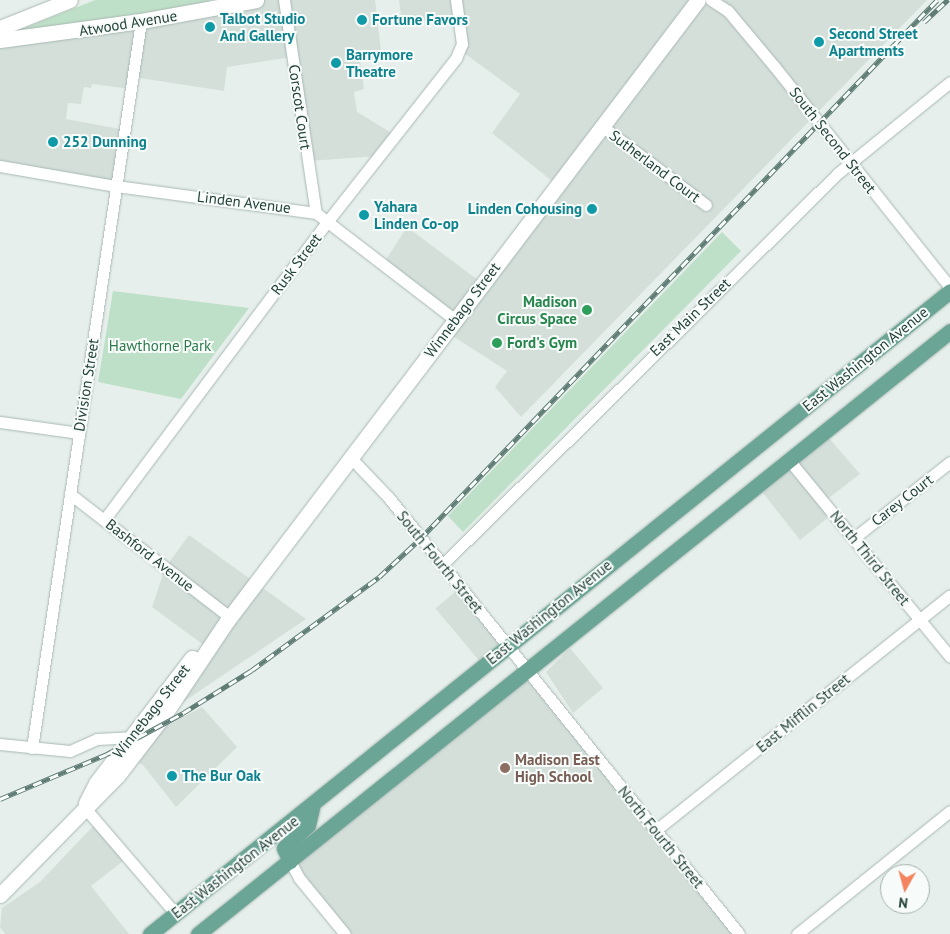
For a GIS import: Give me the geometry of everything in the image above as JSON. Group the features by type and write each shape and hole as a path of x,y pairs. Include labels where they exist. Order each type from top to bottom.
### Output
{"main road":[{"name":"East Washington Avenue","path":"150,934 312,807 507,645 950,291"},
{"name":"East Washington Avenue","path":"198,934 526,669 950,331"},
{"path":"290,861 284,848 308,824 312,807"}],"street":[{"path":"0,28 70,0"},
{"path":"232,0 252,1"},
{"name":"Corscot Court","path":"284,0 316,213"},
{"name":"Rusk Street","path":"104,520 327,222 456,58 462,44 456,0"},
{"name":"Winnebago Street","path":"0,896 21,872 118,775 147,734 164,715 228,619 698,0"},
{"name":"South Second Street","path":"710,0 732,16 950,287"},
{"name":"Atwood Avenue","path":"0,40 141,22 252,1"},
{"name":"Division Street","path":"32,748 141,22"},
{"name":"East Main Street","path":"442,565 709,297 850,163 950,82"},
{"name":"Sutherland Court","path":"603,127 706,205"},
{"name":"Linden Avenue","path":"0,166 116,186 316,213"},
{"path":"316,213 454,319"},
{"path":"0,422 79,432"},
{"name":"South Fourth Street","path":"350,457 389,498 526,669"},
{"name":"North Third Street","path":"789,460 950,656"},
{"name":"Carey Court","path":"854,538 950,462"},
{"name":"Bashford Avenue","path":"70,494 228,619"},
{"name":"East Mifflin Street","path":"656,830 950,595"},
{"name":"Winnebago Street","path":"85,808 89,793 129,738 213,632 228,619"},
{"name":"North Fourth Street","path":"526,669 739,934"},
{"path":"0,744 70,751 97,739 129,738 147,734"},
{"path":"85,808 175,914"},
{"path":"797,934 950,811"},
{"path":"290,861 299,878 345,934"},
{"name":"Winnebago Street","path":"0,882 21,872"}],"shaded area":[{"path":"256,0 375,0 382,59 360,61 364,89 354,92 357,112 395,135 380,156 308,161 292,57 227,67 224,91 133,77 131,89 92,84 91,88 84,87 81,104 68,103 66,119 125,130 116,186 0,166 0,40"},
{"path":"399,0 927,0 521,417 495,387 507,371 445,331 454,319 382,266 407,227 482,283 557,185 492,133 520,94 460,50 457,16 402,23"},
{"path":"829,438 860,474 821,504 830,516 800,540 763,493"},
{"path":"189,535 306,619 164,715 209,649 152,607 165,568"},
{"path":"460,588 508,645 483,665 435,609"},
{"path":"570,648 603,688 573,713 546,672"},
{"name":"Madison East High School","path":"526,669 739,934 345,934 290,861"},
{"path":"202,707 237,747 176,807 143,765 130,759 150,731 166,726"},
{"path":"97,822 127,858 91,886 129,934 5,934 0,927 2,908 40,882"}],"green space":[{"path":"95,0 209,0 211,3 15,32"},
{"path":"722,232 741,251 463,532 448,516"},
{"name":"Hawthorne Park","path":"113,291 249,308 181,399 98,382"}],"railway":[{"path":"0,799 107,754 183,713 252,670 379,577 420,539 937,0"},
{"path":"924,22 948,0"}],"place":[{"name":"Fortune Favors","path":"362,20"},
{"name":"Talbot Studio And Gallery","path":"210,27"},
{"name":"Second Street Apartments","path":"819,42"},
{"name":"Barrymore Theatre","path":"336,63"},
{"name":"252 Dunning","path":"53,142"},
{"name":"Linden Cohousing","path":"592,209"},
{"name":"Yahara Linden Co-op","path":"364,215"},
{"name":"Madison Circus Space","path":"587,310"},
{"name":"Ford's Gym","path":"497,343"},
{"name":"Madison East High School","path":"505,768"},
{"name":"The Bur Oak","path":"172,776"}]}
